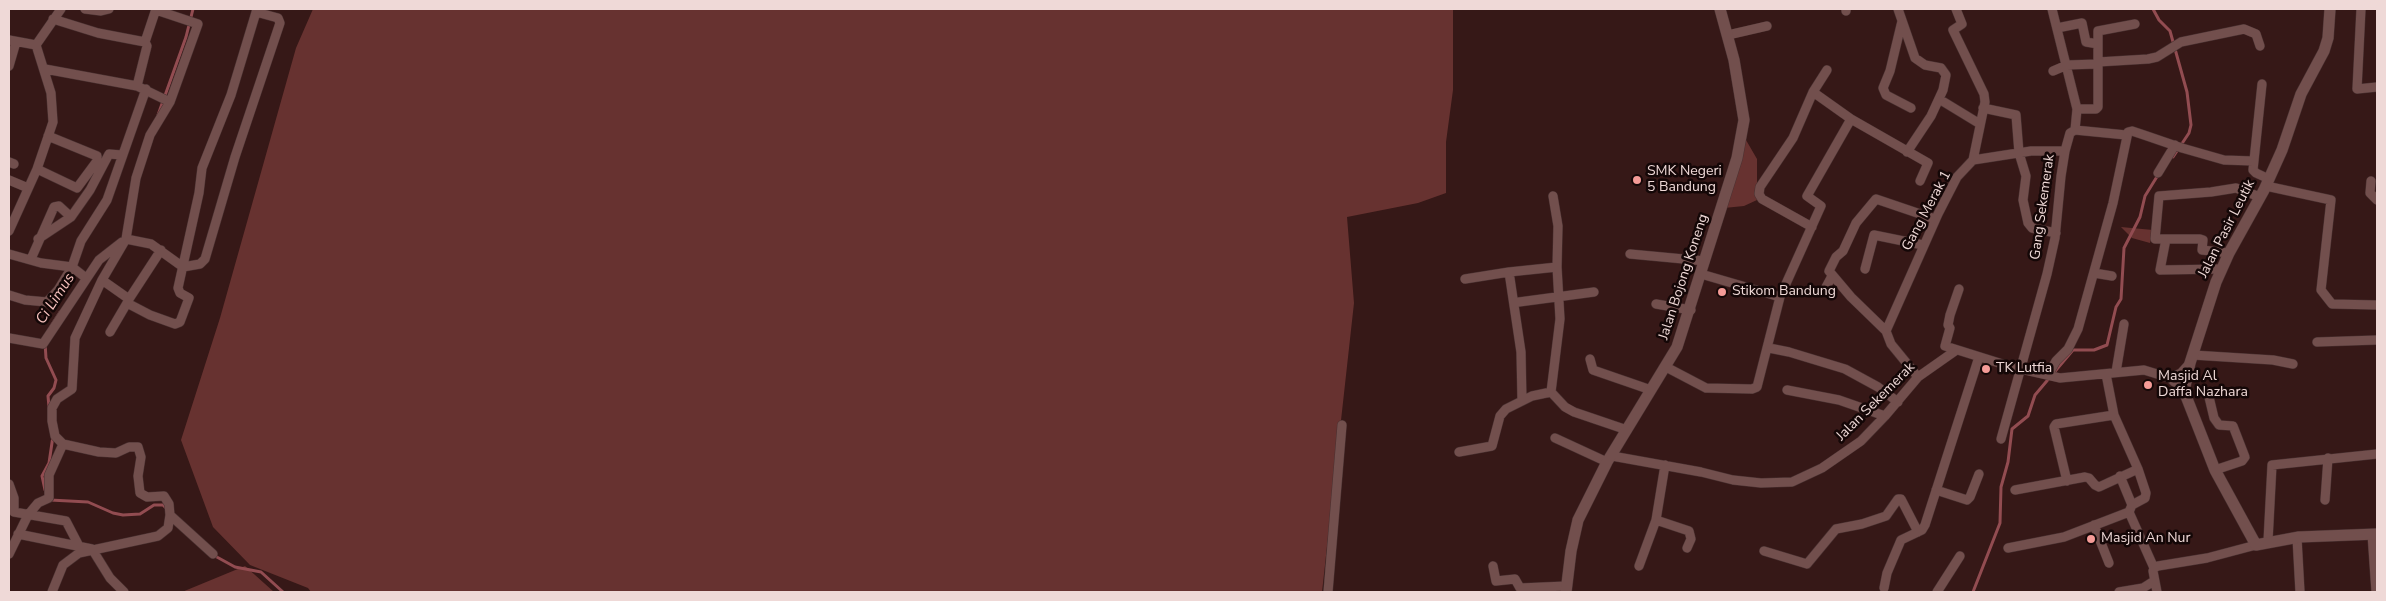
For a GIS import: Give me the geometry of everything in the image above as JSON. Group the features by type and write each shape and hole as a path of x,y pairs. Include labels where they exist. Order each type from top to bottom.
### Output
{"street":[{"path":"36,45 61,9"},
{"path":"85,9 101,11 109,9"},
{"path":"52,592 63,564 79,553 92,549 119,546 158,536 168,528 170,504 164,496 147,497 140,493 138,476 141,457 138,447 129,447 116,453 99,452 63,444 55,436 52,421 52,408 57,399 72,389 76,338 102,280 126,239 136,178 150,135 170,102 198,24 156,9 145,42 147,46 137,86"},
{"name":"Jalan Bojong Koneng","path":"1566,589 1578,520 1610,459 1677,347 1738,158 1744,129 1728,35 1720,9"},
{"path":"1898,9 1915,58 1919,63 1941,68 1944,72 1945,82 1932,116 1907,152"},
{"path":"1956,9 1962,24 1953,30 1956,40 1984,94 1984,105 1973,160 2019,153 2065,150"},
{"name":"Gang Sekemerak","path":"2001,439 2047,274 2056,233 2065,150 2070,133 2075,130 2076,109 2067,65 2052,9"},
{"name":"Jalan Pasir Leutik","path":"2184,391 2192,359 2221,269 2268,182 2301,94 2326,45 2330,27 2330,9"},
{"path":"2361,9 2357,89 2377,87"},
{"path":"102,280 128,301 150,315 178,323 189,298 178,290 183,267 202,168 232,95 257,10 278,18 280,22 234,156 205,259 200,264 183,267 162,250 151,244 126,239"},
{"path":"53,19 98,33 145,42"},
{"path":"1902,21 1890,71 1883,88 1886,95 1911,108"},
{"path":"2057,28 2082,23 2086,42 2098,44"},
{"path":"2076,109 2096,109 2098,107 2097,63 2099,30 2135,24"},
{"path":"1728,35 1767,26"},
{"path":"2053,71 2067,65 2157,57 2175,45 2231,30 2248,29 2256,34 2260,46"},
{"path":"9,66 13,41 36,45"},
{"path":"9,231 37,169 53,122 51,94 45,69 36,45"},
{"path":"45,69 137,86 170,102"},
{"path":"1812,227 1762,199 1759,194 1762,180 1793,138 1813,92 1827,70"},
{"path":"2262,84 2253,170 2268,182 2331,200 2320,290 2332,304 2377,305"},
{"path":"9,294 25,300 49,302 72,267 81,241 107,200 146,89"},
{"path":"1813,92 1851,119 1928,163 1920,181"},
{"path":"1939,99 1980,124"},
{"path":"1984,105 2016,115 2019,153 2026,176 2023,200 2028,223 2032,228 2056,233"},
{"path":"1666,367 1706,388 1752,389 1757,387 1769,348 1780,297 1821,206 1807,196 1851,119"},
{"path":"2075,130 2126,135 2132,131 2224,160 2253,162"},
{"path":"2053,376 2076,335 2113,203 2126,135"},
{"path":"37,169 75,188 79,186 97,161 96,156 48,136"},
{"path":"2158,173 2178,147"},
{"path":"38,240 71,217 109,154 122,155"},
{"name":"Gang Merak 1","path":"1886,331 1923,245 1957,177 1973,160"},
{"path":"9,180 28,188"},
{"path":"2371,181 2370,193 2377,200"},
{"path":"2229,253 2202,250 2203,240 2200,239 2155,239 2160,194 2211,192 2236,188 2260,197"},
{"path":"1551,392 1560,319 1556,267 1558,226 1553,196"},
{"path":"1918,377 1892,344 1886,331 1858,304 1829,271 1831,264 1843,251 1856,223 1876,199 1936,219"},
{"path":"31,259 54,207 59,206 71,217"},
{"path":"1865,269 1874,235 1923,245"},
{"path":"9,338 43,344 100,260 126,239"},
{"path":"2166,239 2160,270 2221,269"},
{"path":"110,332 162,250"},
{"path":"9,254 41,263 72,267 86,278"},
{"path":"1630,254 1705,261"},
{"path":"1465,280 1509,272 1556,267"},
{"path":"1509,272 1521,352 1522,401"},
{"path":"2094,272 2112,276"},
{"path":"1701,274 1780,297"},
{"path":"1825,289 1832,276"},
{"path":"1959,289 1950,315 1948,325 1950,328 1944,344 1955,351 2053,376 2144,370 2170,378 2184,391 2215,470 2256,545"},
{"path":"1519,302 1594,292"},
{"path":"1656,304 1690,310"},
{"path":"2116,372 2124,324"},
{"path":"2317,342 2377,340"},
{"path":"1769,348 1845,368 1878,387 1898,402"},
{"name":"Jalan Sekemerak","path":"1555,438 1610,459 1665,465 1733,480 1761,483 1792,482 1822,468 1861,441 1886,416 1918,377 1955,351"},
{"path":"1884,588 1890,566 1901,540 1922,530 1925,524 1978,356"},
{"path":"1590,359 1593,370 1652,390"},
{"path":"2170,378 2181,372 2192,359 2273,360 2293,364"},
{"path":"2008,548 2064,536 2130,509 2145,498 2146,493 2138,469 2114,415 2106,374"},
{"path":"1787,390 1839,400 1886,416"},
{"path":"1459,452 1492,446 1502,412 1540,393 1551,392 1574,412 1627,430"},
{"path":"2214,393 2209,397 2214,418 2219,425 2233,426 2244,457 2242,461 2215,470"},
{"path":"2066,481 2054,428 2056,424 2114,415"},
{"path":"1328,592 1342,425"},
{"path":"10,549 28,515 38,503 49,498 49,474 63,444"},
{"path":"2268,541 2272,465 2377,454"},
{"path":"2325,500 2328,458"},
{"path":"1639,566 1656,520 1665,465"},
{"path":"2016,490 2087,477 2096,487 2099,487 2138,469"},
{"path":"1936,490 1967,500 1979,474"},
{"path":"2120,476 2130,509 2154,568 2156,592"},
{"path":"9,484 14,498 11,512 66,521 79,546"},
{"path":"1764,550 1807,564 1836,529 1862,524 1886,516 1898,499 1901,499 1918,532"},
{"path":"170,515 213,554"},
{"path":"1656,520 1689,531 1691,539 1688,548"},
{"path":"2094,525 2109,563"},
{"path":"18,534 92,549 110,578 124,592"},
{"path":"2154,568 2207,558 2268,541 2375,534 2376,590"},
{"path":"2297,538 2300,592"},
{"path":"1937,592 1960,556"},
{"path":"1493,566 1496,581 1515,579 1520,588 1566,589"},
{"path":"2119,592 2143,588 2154,581"}],"shaded area":[{"path":"313,9 1453,9 1453,90 1446,142 1446,193 1418,203 1347,217 1354,303 1322,592 311,592 308,588 250,565 213,527 181,440 220,318 296,48"},
{"path":"1746,140 1757,159 1757,200 1744,206 1724,208"},
{"path":"2121,227 2153,230 2150,243 2132,238"},
{"path":"245,566 274,592 182,592"}],"waterway":[{"name":"Ci Limus","path":"158,115 186,37 193,9"},
{"path":"2153,9 2159,20 2170,31 2187,92 2191,125 2189,133 2173,157"},
{"path":"1973,592 2000,523 2001,487 2008,462 2012,429 2028,416 2035,395 2073,350 2094,350 2107,345 2116,307 2121,299 2124,248 2140,217 2145,196 2158,175"},
{"name":"Ci Limus","path":"51,326 60,312"},
{"name":"Ci Limus","path":"45,343 46,358 56,380 54,388 48,396 49,407"},
{"name":"Ci Limus","path":"45,490 42,476 49,463 53,436"},
{"name":"Ci Limus","path":"50,500 88,502 113,513 123,515 140,514 154,505 163,505 166,508"},
{"name":"Ci Limus","path":"215,556 235,567 261,572 283,592"}],"place":[{"name":"SMK Negeri 5 Bandung","path":"1637,180"},
{"name":"Stikom Bandung","path":"1722,292"},
{"name":"TK Lutfia","path":"1986,369"},
{"name":"Masjid Al Daffa Nazhara","path":"2148,385"},
{"name":"Masjid An Nur","path":"2091,539"}]}
